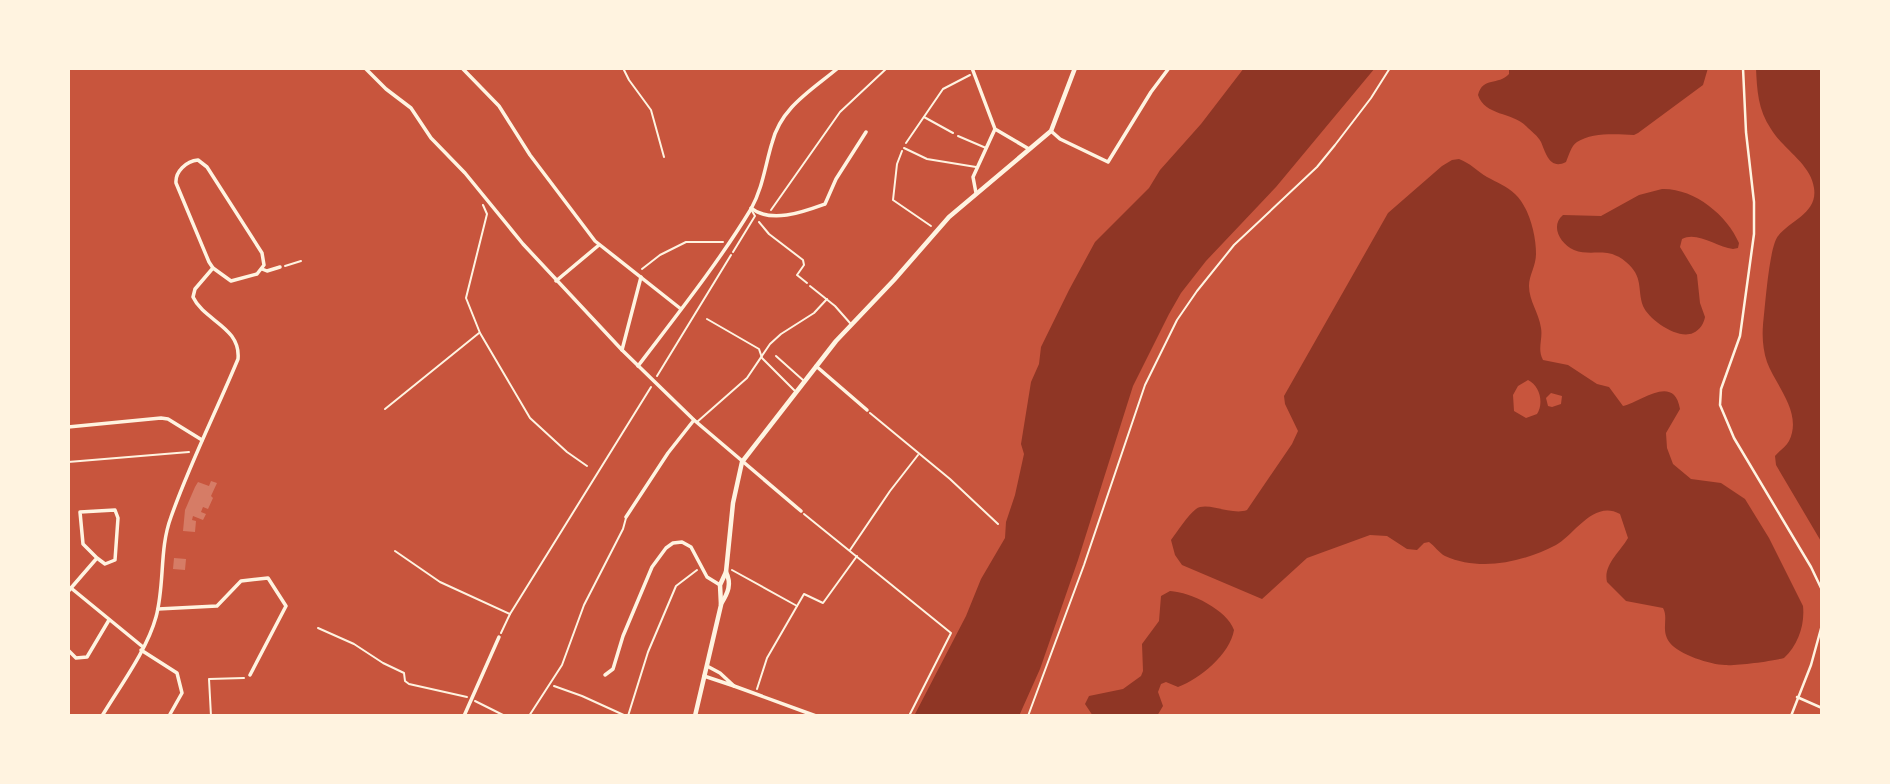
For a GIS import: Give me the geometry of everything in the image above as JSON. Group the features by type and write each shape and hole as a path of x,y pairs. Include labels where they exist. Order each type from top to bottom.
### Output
{"street":[{"path":"365,68 411,108 432,138 485,196 511,231 622,350 695,421 801,511"},
{"path":"462,68 499,106 530,155 599,244 681,309"},
{"path":"638,366 751,208 765,177 774,136 790,108 838,68"},
{"path":"972,68 995,129 1029,149"},
{"path":"695,716 721,605 728,591 733,503 742,462 851,324 894,281 949,216 1051,131 1075,68"},
{"path":"1051,131 1060,139 1108,162 1169,68"},
{"path":"1743,68 1746,132 1754,202 1754,234 1740,336 1721,389 1720,405 1731,431 1811,566 1822,590"},
{"path":"976,193 973,177 995,129"},
{"path":"751,208 766,216 804,211 825,204 836,179 866,132"},
{"path":"194,160 201,161 207,167 264,257 262,269 257,274 231,281 213,268 176,183 179,172 194,160"},
{"path":"556,281 599,244"},
{"path":"262,269 267,271 282,266"},
{"path":"102,716 152,629 158,609 168,526 239,354 232,334 201,308 193,297 195,289 213,268"},
{"path":"622,350 639,276"},
{"path":"816,366 867,410"},
{"path":"68,428 161,418 202,440"},
{"path":"626,517 668,453 695,421"},
{"path":"115,510 118,518 116,558 108,564 97,558 83,544 80,512 115,510"},
{"path":"605,675 613,669 623,636 652,567 669,545 678,542 691,547 707,577 720,585"},
{"path":"97,558 70,590 142,649 177,673 181,693 169,716"},
{"path":"721,605 720,585 729,570"},
{"path":"158,609 217,606 242,580 268,578 286,606 250,675"},
{"path":"68,650 74,657 87,657 109,620"},
{"path":"1791,716 1811,665 1822,625"},
{"path":"464,716 499,637"},
{"path":"707,666 720,673 734,687"},
{"path":"704,676 816,716"},
{"path":"1797,697 1822,708"}],"lane":[{"path":"1028,716 1084,565 1145,385 1177,320 1196,291 1234,245 1317,167 1371,98 1390,68"},
{"path":"958,136 986,148"},
{"path":"904,148 927,159 976,167"},
{"path":"733,253 755,216 751,208"},
{"path":"810,286 851,324"},
{"path":"695,421 747,378 770,344 814,313 827,299"},
{"path":"707,319 760,349 762,358 796,391"},
{"path":"776,356 804,381"},
{"path":"529,716 562,665 584,604 623,529 626,517"}],"path":[{"path":"623,68 651,110 664,157"},
{"path":"766,216 840,112 887,68"},
{"path":"923,117 958,136"},
{"path":"485,196 481,200 487,214 466,298 480,333 530,418 567,452 587,466"},
{"path":"755,216 769,234 803,260 804,265 797,275 810,286"},
{"path":"639,276 660,256 686,242 727,242"},
{"path":"665,363 733,253"},
{"path":"282,266 301,261"},
{"path":"385,409 480,333"},
{"path":"499,637 510,614 642,400"},
{"path":"867,410 950,479 998,524"},
{"path":"68,462 187,452 197,455"},
{"path":"850,551 918,455"},
{"path":"801,511 951,633 909,716"},
{"path":"396,551 440,582 510,614"},
{"path":"755,694 767,658 804,594 823,603 857,556"},
{"path":"550,684 582,695 627,716 648,652 676,586 698,569"},
{"path":"729,570 797,606"},
{"path":"318,628 354,644 404,673 405,681 409,684 456,693 505,716"},
{"path":"211,716 209,679 244,678"}],"shaded area":[{"path":"1244,68 1375,68 1276,187 1206,261 1181,293 1169,314 1133,386 1078,560 1040,669 1019,716 914,716 966,616 981,579 1005,538 1006,522 1024,454 1021,444 1031,382 1039,364 1041,347 1069,290 1095,242 1149,188 1160,170 1201,124"},
{"path":"1509,68 1708,68 1703,85 1638,133 1597,135 1583,139 1573,146 1566,162 1556,164 1549,160 1540,140 1526,126 1481,102 1478,95 1483,85 1505,78 1509,74"},
{"path":"1756,68 1822,68 1822,543 1776,465 1775,456 1789,441 1793,420 1787,400 1767,362 1763,334 1768,279 1775,242 1783,230 1808,210 1814,197 1814,188 1808,171 1776,136 1763,115"},
{"path":"1452,160 1463,161 1509,189 1520,200 1528,214 1535,238 1536,254 1529,291 1541,328 1540,352 1543,360 1568,365 1597,384 1609,387 1623,406 1656,392 1671,393 1677,398 1680,409 1666,433 1667,448 1673,464 1691,479 1721,483 1745,499 1769,538 1803,606 1799,634 1784,658 1719,665 1695,658 1674,647 1667,638 1663,608 1626,601 1607,582 1607,570 1628,538 1620,514 1611,511 1593,515 1556,545 1530,556 1502,563 1459,561 1443,555 1429,542 1417,550 1407,549 1387,536 1370,535 1307,558 1262,599 1182,565 1175,555 1171,540 1196,509 1206,507 1247,510 1298,431 1284,396 1388,213","holes":["1528,380 1538,390 1540,405 1537,414 1526,418 1514,411 1513,395 1518,386","1551,393 1562,396 1561,404 1548,406 1546,398"]},
{"path":"1662,189 1686,193 1708,205 1718,213 1739,243 1738,248 1733,249 1701,238 1682,239 1680,247 1697,275 1700,303 1705,317 1703,324 1693,333 1680,334 1672,331 1651,317 1641,300 1638,278 1626,262 1613,254 1574,250 1565,244 1558,234 1557,224 1563,215 1601,216 1639,195"},
{"path":"1170,591 1207,603 1224,616 1234,630 1227,648 1204,672 1187,683 1178,687 1166,682 1161,684 1158,692 1163,706 1157,716 1093,716 1085,704 1089,696 1123,689 1141,676 1142,644 1159,621 1161,596"}],"building":[{"path":"211,481 217,483 208,509 203,507 201,512 206,514 203,520 193,516 192,520 196,521 195,532 183,531 185,510 195,487 198,482 209,486"},
{"path":"174,558 186,559 185,570 173,569"}]}
